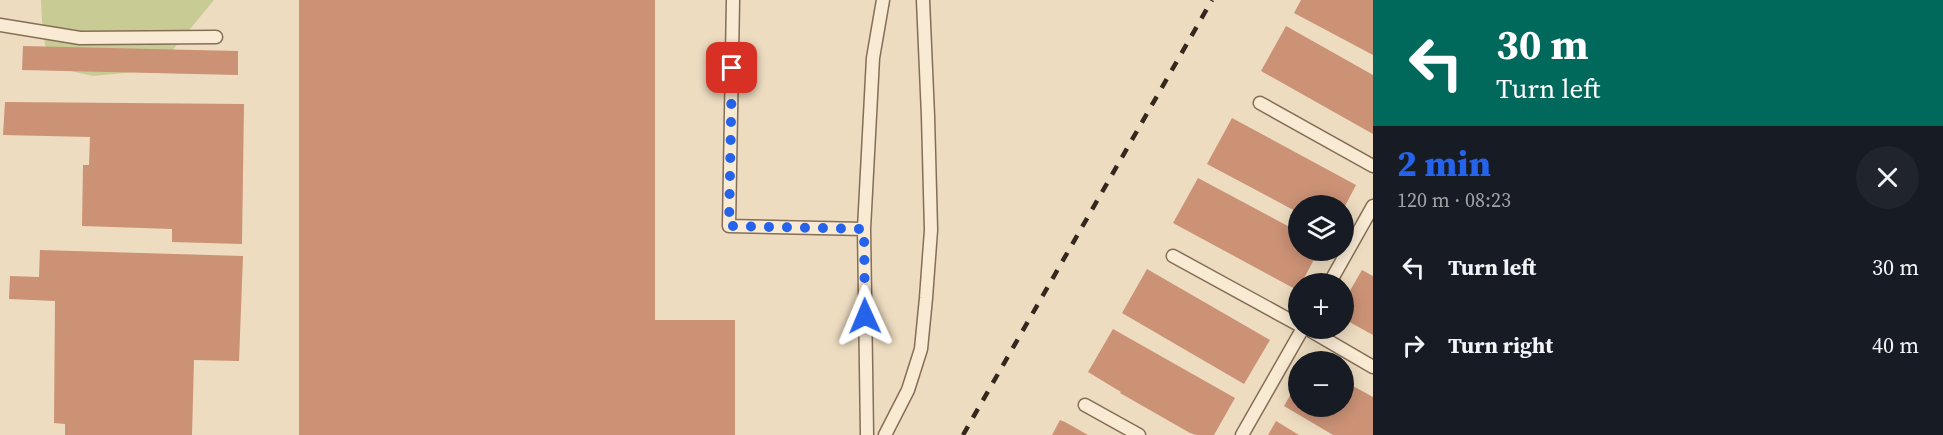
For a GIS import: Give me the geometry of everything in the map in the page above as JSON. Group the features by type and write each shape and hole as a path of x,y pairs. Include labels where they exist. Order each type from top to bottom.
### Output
{"lane":[{"path":"733,0 729,226 864,229"},
{"path":"867,435 864,229 873,58 883,0"},
{"path":"885,435 908,390 921,349 926,298 930,230 923,0"},
{"path":"0,25 80,38 216,37"},
{"path":"1260,103 1373,166"},
{"path":"1335,273 1373,206"},
{"path":"1173,255 1288,319"},
{"path":"1242,435 1298,339"},
{"path":"1323,339 1373,367"},
{"path":"1084,405 1139,435"}],"green space":[{"path":"41,0 214,0 156,70 93,76 48,66"}],"building":[{"path":"299,0 655,0 655,320 735,320 735,435 299,435"},
{"path":"1301,0 1373,0 1373,55 1294,13"},
{"path":"1286,26 1373,75 1373,134 1261,71"},
{"path":"23,46 238,51 238,75 22,70"},
{"path":"5,102 244,104 242,244 172,242 172,229 82,226 83,165 89,165 90,137 3,135"},
{"path":"1232,118 1356,185 1351,195 1288,195 1288,207 1207,164"},
{"path":"1198,178 1288,226 1288,261 1313,261 1307,273 1288,273 1288,285 1173,223"},
{"path":"40,250 243,256 239,361 194,360 192,435 65,435 65,424 54,423 55,301 9,299 10,276 39,277"},
{"path":"1147,269 1270,340 1244,384 1122,313"},
{"path":"1362,270 1373,276 1373,335 1354,325 1354,284"},
{"path":"1113,329 1235,398 1214,435 1190,433 1088,372"},
{"path":"1354,387 1373,397 1373,435 1333,435 1303,417 1354,417"},
{"path":"1060,420 1065,422 1088,435 1052,435"},
{"path":"1276,421 1299,435 1268,435"}],"railway":[{"path":"963,435 1212,0"}],"route":[{"path":"732,68 729,226 864,229 865,316"}]}
